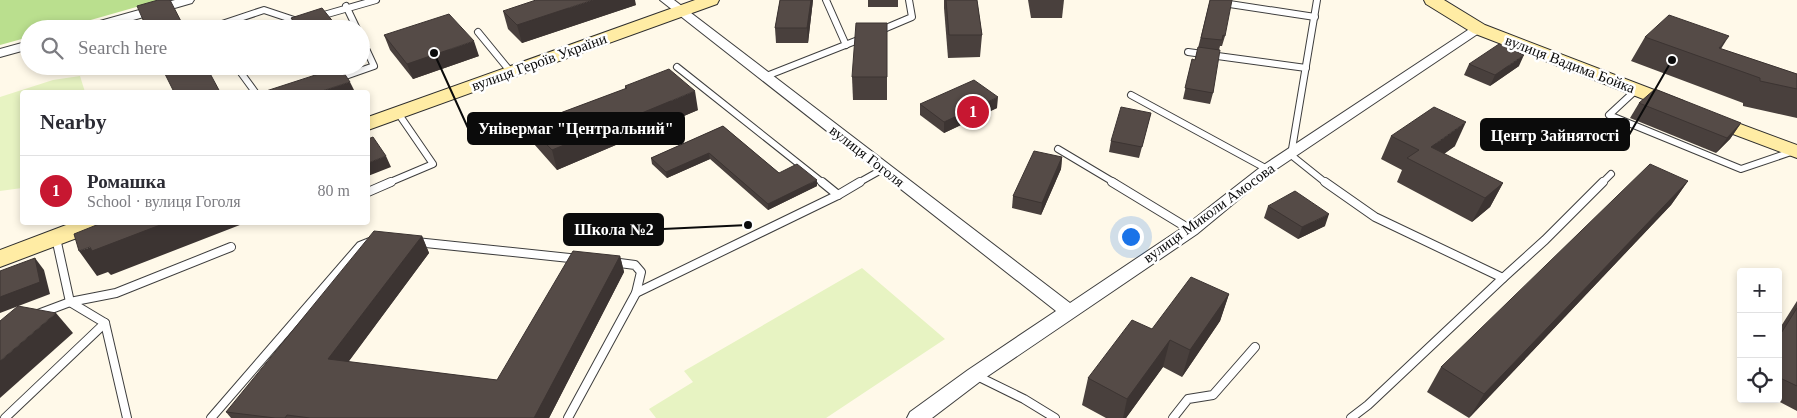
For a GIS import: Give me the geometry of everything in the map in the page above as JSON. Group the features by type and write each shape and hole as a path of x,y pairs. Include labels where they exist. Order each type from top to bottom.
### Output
{"main road":[{"name":"вулиця Героїв України","path":"370,123 711,0"},
{"name":"вулиця Вадима Бойка","path":"1432,0 1479,29 1795,151"},
{"path":"0,259 90,225"}],"street":[{"path":"118,20 188,0"},
{"name":"вулиця Гоголя","path":"666,0 1068,311"},
{"name":"вулиця Миколи Амосова","path":"918,418 975,375 1191,230 1267,170 1479,29"},
{"path":"0,53 20,47"}],"lane":[{"path":"306,20 376,0"},
{"path":"826,0 846,45"},
{"path":"764,77 846,45 912,16 908,0"},
{"path":"1317,0 1291,155 1328,185 1375,217 1503,278"},
{"path":"1220,3 1315,17"},
{"path":"347,7 353,20"},
{"path":"234,20 264,10 294,20"},
{"path":"478,32 510,72"},
{"path":"1188,52 1306,68"},
{"path":"370,57 374,66 370,67"},
{"path":"677,68 838,195"},
{"path":"243,75 254,90"},
{"path":"332,81 349,75"},
{"path":"1636,90 1610,114 1741,169 1795,151"},
{"path":"1131,95 1267,170"},
{"path":"370,191 433,164 398,113"},
{"path":"1058,149 1191,230"},
{"path":"636,293 838,195 883,169"},
{"path":"1351,418 1368,405 1545,240 1611,174"},
{"path":"56,238 70,302 105,323 127,418"},
{"path":"211,418 360,246 380,238"},
{"path":"410,241 586,260"},
{"path":"26,319 70,302 116,293 231,247"},
{"path":"568,418 636,293 641,272 635,265 605,262"},
{"path":"5,418 105,323"},
{"path":"1173,418 1188,400 1213,395 1255,347"},
{"path":"975,375 1024,398 1055,418"}],"green space":[{"path":"0,0 161,0 91,20 20,20 20,39 0,45"},
{"path":"80,76 84,90 22,90 53,80"},
{"path":"20,91 20,188 0,191 0,97"},
{"path":"862,268 945,339 826,418 656,418 649,409 693,382 684,371"}],"building":[{"path":"158,0 170,0 180,20 143,20 137,6"},
{"path":"536,0 593,0 517,25 503,11"},
{"path":"780,0 811,0 807,28 775,28"},
{"path":"946,0 977,0 982,35 949,35"},
{"path":"1210,0 1232,0 1225,36 1223,35 1222,40 1201,38"},
{"path":"322,8 332,20 293,20 291,18"},
{"path":"449,14 474,41 407,64 384,35"},
{"path":"1669,15 1729,36 1719,48 1797,74 1797,89 1760,81 1760,78 1645,37"},
{"path":"856,23 887,23 887,77 852,77"},
{"path":"1499,44 1524,55 1495,75 1469,64"},
{"path":"1198,47 1220,50 1213,93 1185,88 1192,59 1195,60"},
{"path":"669,69 695,91 552,150 528,125 627,88 625,86"},
{"path":"166,75 211,75 219,90 173,90"},
{"path":"315,75 345,75 350,82 325,90 269,90"},
{"path":"974,80 998,97 944,122 920,104"},
{"path":"1655,89 1741,123 1727,138 1639,103"},
{"path":"1121,107 1151,113 1142,147 1111,141"},
{"path":"1434,107 1466,122 1431,147 1503,183 1485,198 1407,158 1419,150 1391,136"},
{"path":"723,126 779,173 797,164 817,180 768,204 709,153 666,172 651,158"},
{"path":"373,137 386,156 370,162 370,138"},
{"path":"1034,151 1062,157 1042,203 1013,196"},
{"path":"1650,164 1688,181 1484,394 1441,367"},
{"path":"1295,191 1329,214 1302,227 1268,206"},
{"path":"96,225 160,225 92,251 90,247 79,251 74,234"},
{"path":"374,231 422,236 328,359 497,380 573,251 620,256 534,418 310,418 287,415 285,418 275,418 226,412"},
{"path":"35,258 40,282 0,297 0,271"},
{"path":"1191,277 1229,294 1190,350 1170,340 1127,399 1088,378 1132,320 1152,329"},
{"path":"18,306 56,313 0,361 0,321"},
{"path":"1797,308 1797,386 1782,379 1782,332"}],"place":[{"name":"Універмаг \"Центральний\"","path":"434,53"},
{"name":"Центр Зайнятості","path":"1672,60"},
{"name":"Ромашка","path":"973,112"},
{"name":"Школа №2","path":"748,225"}]}
